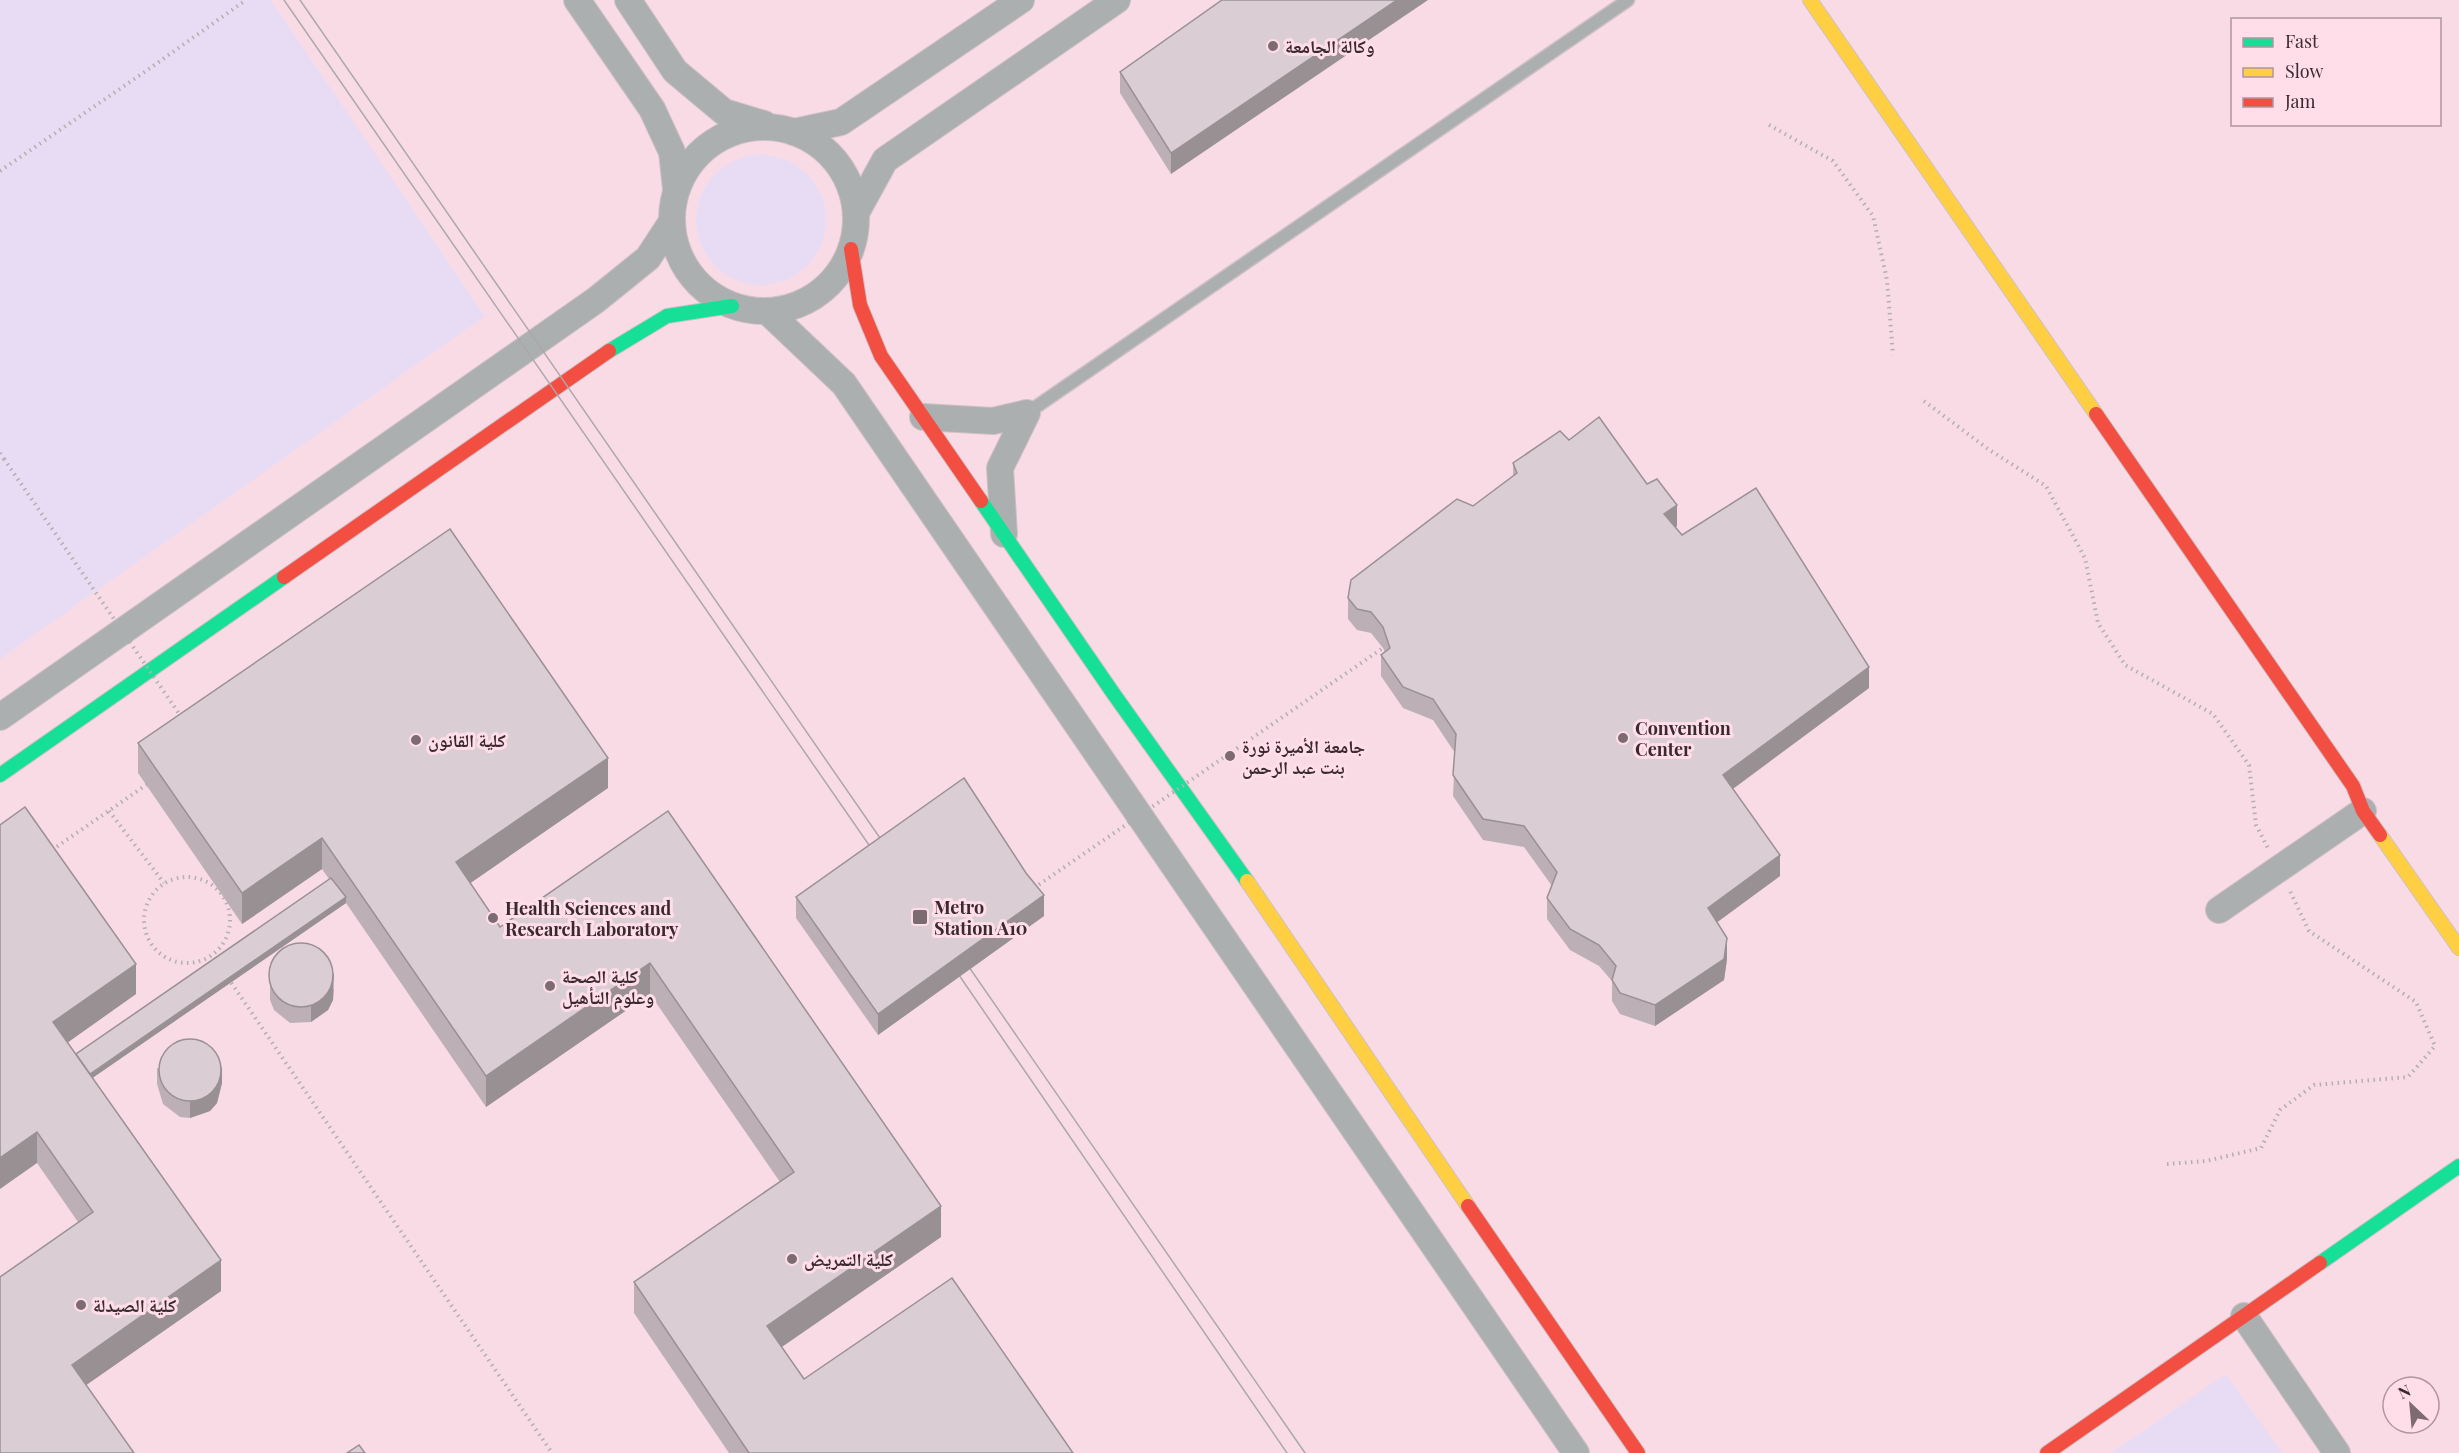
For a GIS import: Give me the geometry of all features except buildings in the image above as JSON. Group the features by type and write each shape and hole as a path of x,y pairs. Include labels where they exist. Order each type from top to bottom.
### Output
{"street":[{"path":"577,0 652,109 672,152 676,189 671,223 676,249 689,273 708,293 732,306 749,310 767,311 794,306 819,293 838,273 852,249 856,232 856,213 851,187 838,163 819,144 785,129 724,112 675,71 628,0"},
{"path":"676,189 692,162 715,141 744,129 785,129 842,122 1021,0"},
{"path":"856,213 885,160 1117,0"},
{"path":"1810,0 2353,786 2363,811 2459,948"},
{"path":"0,717 596,300 648,258 671,223"},
{"path":"852,249 860,305 881,356 1253,889 1352,1038 1638,1453"},
{"path":"0,775 626,339 667,316 732,306"},
{"path":"767,311 844,384 1576,1453"},
{"path":"923,417 993,421 1027,413"},
{"path":"1004,534 1000,468 1027,413"},
{"path":"2218,910 2363,811"},
{"path":"2048,1453 2459,1166"},
{"path":"2244,1316 2337,1453"}],"lane":[{"path":"1027,413 1628,0"}],"path":[{"path":"0,171 146,72 246,0"},
{"path":"1769,125 1833,161 1873,216 1887,280 1893,356"},
{"path":"1924,401 1988,449 2046,486 2085,558 2098,623 2125,665 2214,714 2249,765 2256,825 2309,931 2416,1002 2435,1046 2408,1077 2314,1085 2280,1110 2261,1148 2206,1161 2166,1164"},
{"path":"0,453 186,724"},
{"path":"1026,894 1383,648"},
{"path":"43,856 156,778"},
{"path":"109,811 164,883"},
{"path":"192,876 207,880 219,889 228,902 231,916 230,931 224,945 201,962 187,964 173,962 151,945 145,932 146,905 153,893 164,883 192,876"},
{"path":"226,975 552,1453"}],"shaded area":[{"name":"جامعة الأميرة نورة بنت عبد الرحمن","path":"0,0 2459,0 2459,1453 0,1453"},
{"path":"0,0 271,0 485,316 0,659"},
{"path":"761,155 786,160 807,174 821,195 826,220 821,245 807,266 786,280 761,285 736,280 715,266 701,245 696,220 701,195 715,174 736,160"},
{"path":"2226,1374 2282,1453 2111,1453"}],"tram line":[{"path":"284,0 878,858"},
{"path":"300,0 889,851"},
{"path":"960,954 1305,1453"},
{"path":"950,962 1287,1453"}],"traffic: fast":[{"path":"609,351 667,316 732,306"},
{"path":"981,501 1113,693 1247,881"},
{"path":"0,775 284,577"},
{"path":"2320,1263 2459,1166"}],"traffic: slow":[{"path":"1810,0 2096,414"},
{"path":"2380,835 2459,948"},
{"path":"1247,881 1468,1206"}],"traffic: jam":[{"path":"851,249 860,305 881,356 981,501"},
{"path":"284,577 609,351"},
{"path":"2096,414 2353,786 2363,811 2380,835"},
{"path":"1468,1206 1638,1453"},
{"path":"2047,1453 2320,1263"}],"place":[{"name":"وكالة الجامعة","path":"1273,46"},
{"name":"Convention Center","path":"1623,738"},
{"name":"كلية القانون","path":"416,740"},
{"name":"جامعة الأميرة نورة بنت عبد الرحمن","path":"1230,756"},
{"name":"Metro Station A10","path":"920,917"},
{"name":"Health Sciences and Research Laboratory","path":"493,918"},
{"name":"كلية الصحة وعلوم التأهيل","path":"550,986"},
{"name":"كلية التمريض","path":"792,1259"},
{"name":"كلية الصيدلة","path":"81,1305"}]}
